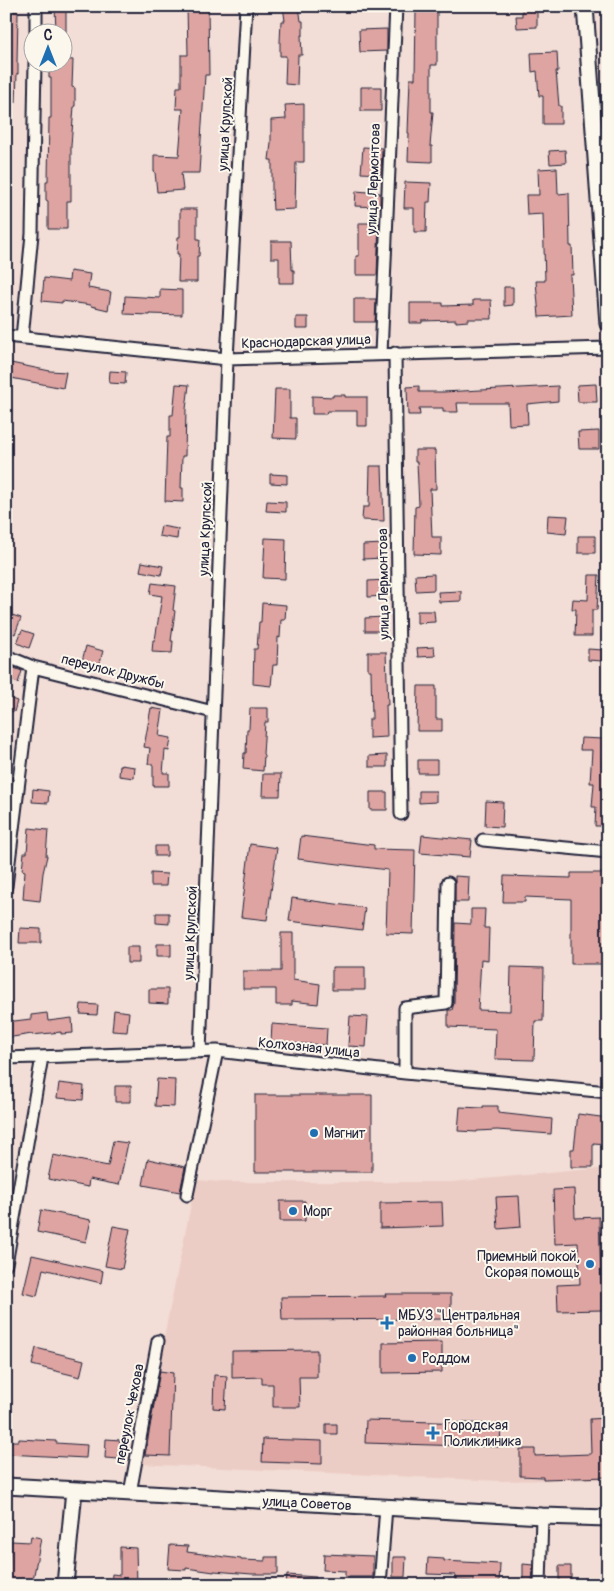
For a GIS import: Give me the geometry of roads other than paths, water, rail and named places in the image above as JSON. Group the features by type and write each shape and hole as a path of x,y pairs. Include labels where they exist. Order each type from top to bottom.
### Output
{"main road":[{"path":"585,6 608,324"},
{"name":"улица Советов","path":"6,1486 542,1516 608,1518"},
{"path":"65,1585 74,1490"}],"street":[{"path":"36,6 36,22"},
{"name":"улица Крупской","path":"200,1052 227,359 246,6"},
{"name":"улица Лермонтова","path":"381,354 396,6"},
{"path":"22,338 32,234 35,72"},
{"name":"Краснодарская улица","path":"6,336 227,359 608,348"},
{"name":"улица Лермонтова","path":"395,354 400,814"},
{"name":"переулок Дружбы","path":"6,656 33,667 213,712"},
{"path":"6,886 33,667"},
{"path":"483,840 608,852"},
{"path":"405,1073 405,1008 446,1003 448,883"},
{"path":"187,1195 217,1052"},
{"name":"Колхозная улица","path":"6,1058 217,1052 405,1073 608,1092"},
{"path":"6,1264 42,1057"},
{"name":"переулок Чехова","path":"130,1493 158,1341"},
{"path":"380,1585 386,1507"},
{"path":"540,1585 542,1516"}],"place":[{"name":"Магнит","path":"314,1133"},
{"name":"Морг","path":"293,1211"},
{"name":"Приемный покой, Скорая помощь","path":"590,1264"},
{"name":"МБУЗ \"Центральная районная больница\"","path":"387,1323"},
{"name":"Роддом","path":"412,1358"},
{"name":"Городская Поликлиника","path":"433,1433"}]}
